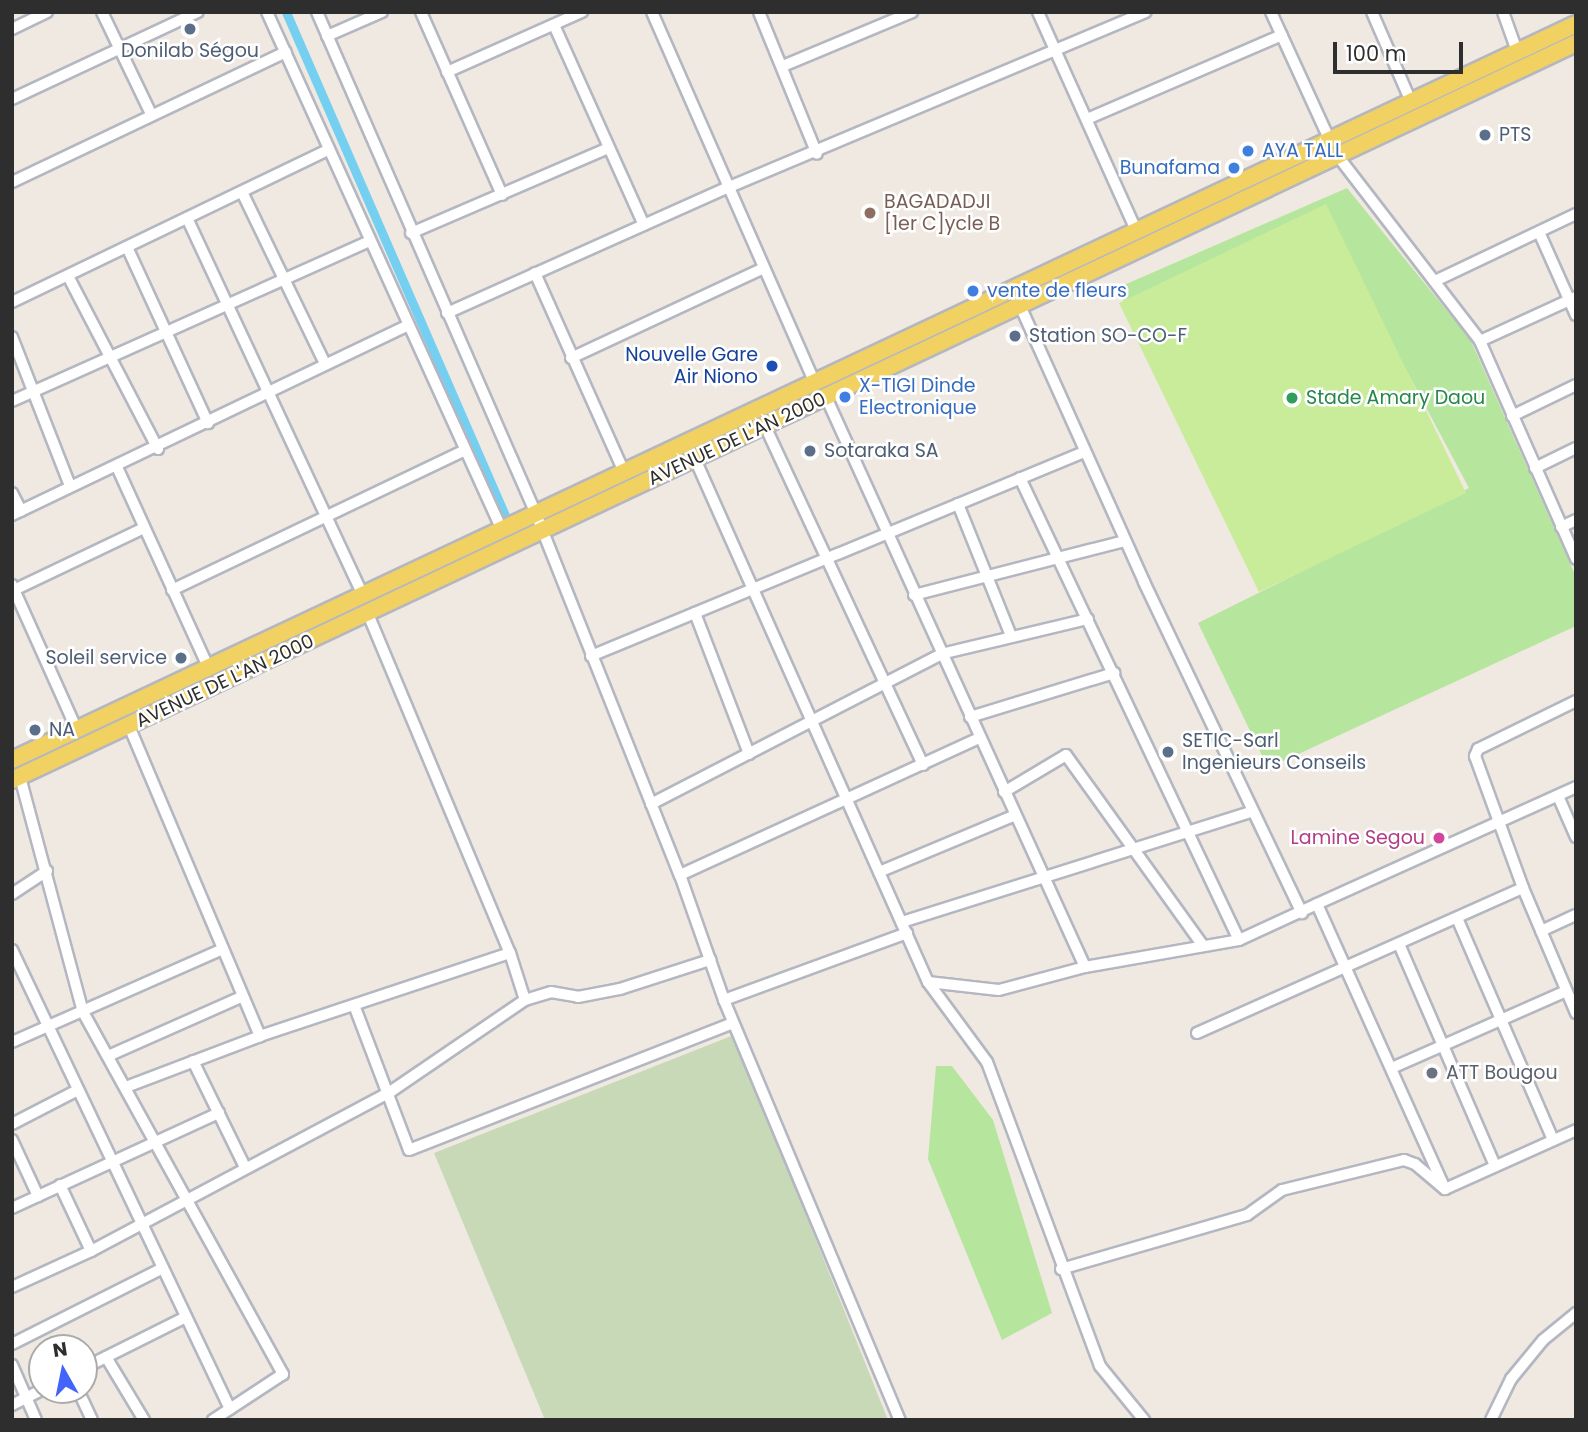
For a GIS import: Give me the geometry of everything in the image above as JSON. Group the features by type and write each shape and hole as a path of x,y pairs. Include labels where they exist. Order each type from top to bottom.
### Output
{"main road":[{"name":"AVENUE DE L'AN 2000","path":"12,760 624,472 816,384 1016,298 1333,148 1411,102 1576,24"},
{"name":"AVENUE DE L'AN 2000","path":"16,779 826,397 1137,232 1333,148 1418,117 1576,43"}],"street":[{"path":"12,29 47,12"},
{"path":"103,12 151,114"},
{"path":"12,99 198,12"},
{"path":"267,12 368,242 502,530"},
{"path":"317,12 411,233 536,514 680,875 733,1023 900,1420"},
{"path":"327,36 382,12"},
{"path":"421,12 502,194"},
{"path":"447,72 582,12"},
{"path":"652,12 762,269 816,384"},
{"path":"758,12 783,66 817,154"},
{"path":"783,66 912,12"},
{"path":"1038,12 1137,232"},
{"path":"447,313 727,188 817,154 1146,12"},
{"path":"1271,12 1333,148 1480,341 1576,559"},
{"path":"1372,12 1418,117"},
{"path":"1503,12 1517,51"},
{"path":"554,25 644,225"},
{"path":"1087,120 1282,35"},
{"path":"12,182 286,52"},
{"path":"411,233 608,148"},
{"path":"12,302 328,150"},
{"path":"242,192 324,362"},
{"path":"1435,281 1576,214"},
{"path":"187,218 363,596"},
{"path":"1539,232 1572,298 1576,314"},
{"path":"12,401 368,242"},
{"path":"127,247 208,423"},
{"path":"571,358 762,269"},
{"path":"535,273 624,472"},
{"path":"68,276 158,449"},
{"path":"1016,298 1125,541 1301,912"},
{"path":"1480,341 1572,298"},
{"path":"12,493 17,513 70,486 158,449 324,362 407,326"},
{"path":"12,337 70,486"},
{"path":"1512,416 1576,385"},
{"path":"826,397 1085,967"},
{"path":"765,426 923,765"},
{"path":"1535,468 1576,448"},
{"path":"172,590 465,450"},
{"path":"591,656 1084,452"},
{"path":"695,459 928,982 987,1062 1061,1269 1100,1366 1144,1420"},
{"path":"117,467 208,667"},
{"path":"1020,478 1239,940"},
{"path":"958,503 1011,636"},
{"path":"1561,527 1576,520"},
{"path":"76,728 13,587 144,528"},
{"path":"914,595 1125,541"},
{"path":"695,613 749,754"},
{"path":"368,614 510,953 525,1000"},
{"path":"651,804 813,723 941,654 1088,618"},
{"path":"970,717 1114,673"},
{"path":"1576,701 1478,748 1475,756 1497,822 1576,1013"},
{"path":"129,726 221,950 260,1036"},
{"path":"680,875 848,802 979,738"},
{"path":"1004,792 1066,755 1202,944"},
{"path":"16,779 47,871 83,1012 283,1374 213,1420"},
{"path":"928,982 999,990 1085,967 1202,944 1239,940 1576,788"},
{"path":"1558,796 1576,837"},
{"path":"902,922 1253,811"},
{"path":"879,872 1015,815"},
{"path":"12,894 47,871"},
{"path":"1197,1033 1348,970 1523,888"},
{"path":"1317,904 1394,1067 1445,1189"},
{"path":"1541,931 1576,915"},
{"path":"1457,918 1553,1140"},
{"path":"724,1000 907,933"},
{"path":"1399,944 1495,1167"},
{"path":"12,950 230,1409"},
{"path":"12,1042 221,950"},
{"path":"126,1087 260,1036 510,953"},
{"path":"12,1287 91,1251 142,1220 390,1092 525,1000 551,992 578,997 620,989 710,960"},
{"path":"1394,1067 1570,994"},
{"path":"108,1056 241,997"},
{"path":"354,1005 390,1092 409,1150 733,1023"},
{"path":"193,1061 245,1167"},
{"path":"12,1124 78,1090"},
{"path":"12,1208 111,1160 219,1113"},
{"path":"1445,1189 1576,1130"},
{"path":"12,1140 38,1196"},
{"path":"1061,1269 1247,1215 1282,1190 1404,1160 1415,1164 1445,1189"},
{"path":"60,1185 91,1251"},
{"path":"12,1344 163,1268"},
{"path":"1491,1420 1511,1379 1544,1340 1576,1313"},
{"path":"98,1361 186,1317"},
{"path":"106,1357 144,1420"},
{"path":"12,1365 28,1398 12,1405"},
{"path":"85,1404 92,1420"}],"green space":[{"path":"1347,188 1470,339 1576,577 1576,626 1268,768 1198,623 1469,488 1322,212 1146,347 1117,288"},
{"name":"Stade Amary Daou","path":"1326,204 1466,493 1259,592 1119,303"},
{"path":"734,1035 888,1420 545,1420 434,1153"},
{"path":"936,1066 952,1066 993,1120 1052,1313 1002,1340 928,1159"}],"waterway":[{"path":"286,12 507,520"}],"place":[{"name":"Donilab Ségou","path":"190,29"},
{"name":"PTS","path":"1485,135"},
{"name":"AYA TALL","path":"1248,151"},
{"name":"Bunafama","path":"1234,168"},
{"name":"BAGADADJI [1er C]ycle B","path":"870,213"},
{"name":"vente de fleurs","path":"973,291"},
{"name":"Station SO-CO-F","path":"1015,336"},
{"name":"Nouvelle Gare Air Niono","path":"772,366"},
{"name":"X-TIGI Dinde Electronique","path":"845,397"},
{"name":"Stade Amary Daou","path":"1292,398"},
{"name":"Sotaraka SA","path":"810,451"},
{"name":"Soleil service","path":"181,658"},
{"name":"NA","path":"35,730"},
{"name":"SETIC-Sarl Ingenieurs Conseils","path":"1168,752"},
{"name":"Lamine Segou","path":"1439,838"},
{"name":"ATT Bougou","path":"1432,1073"}]}
